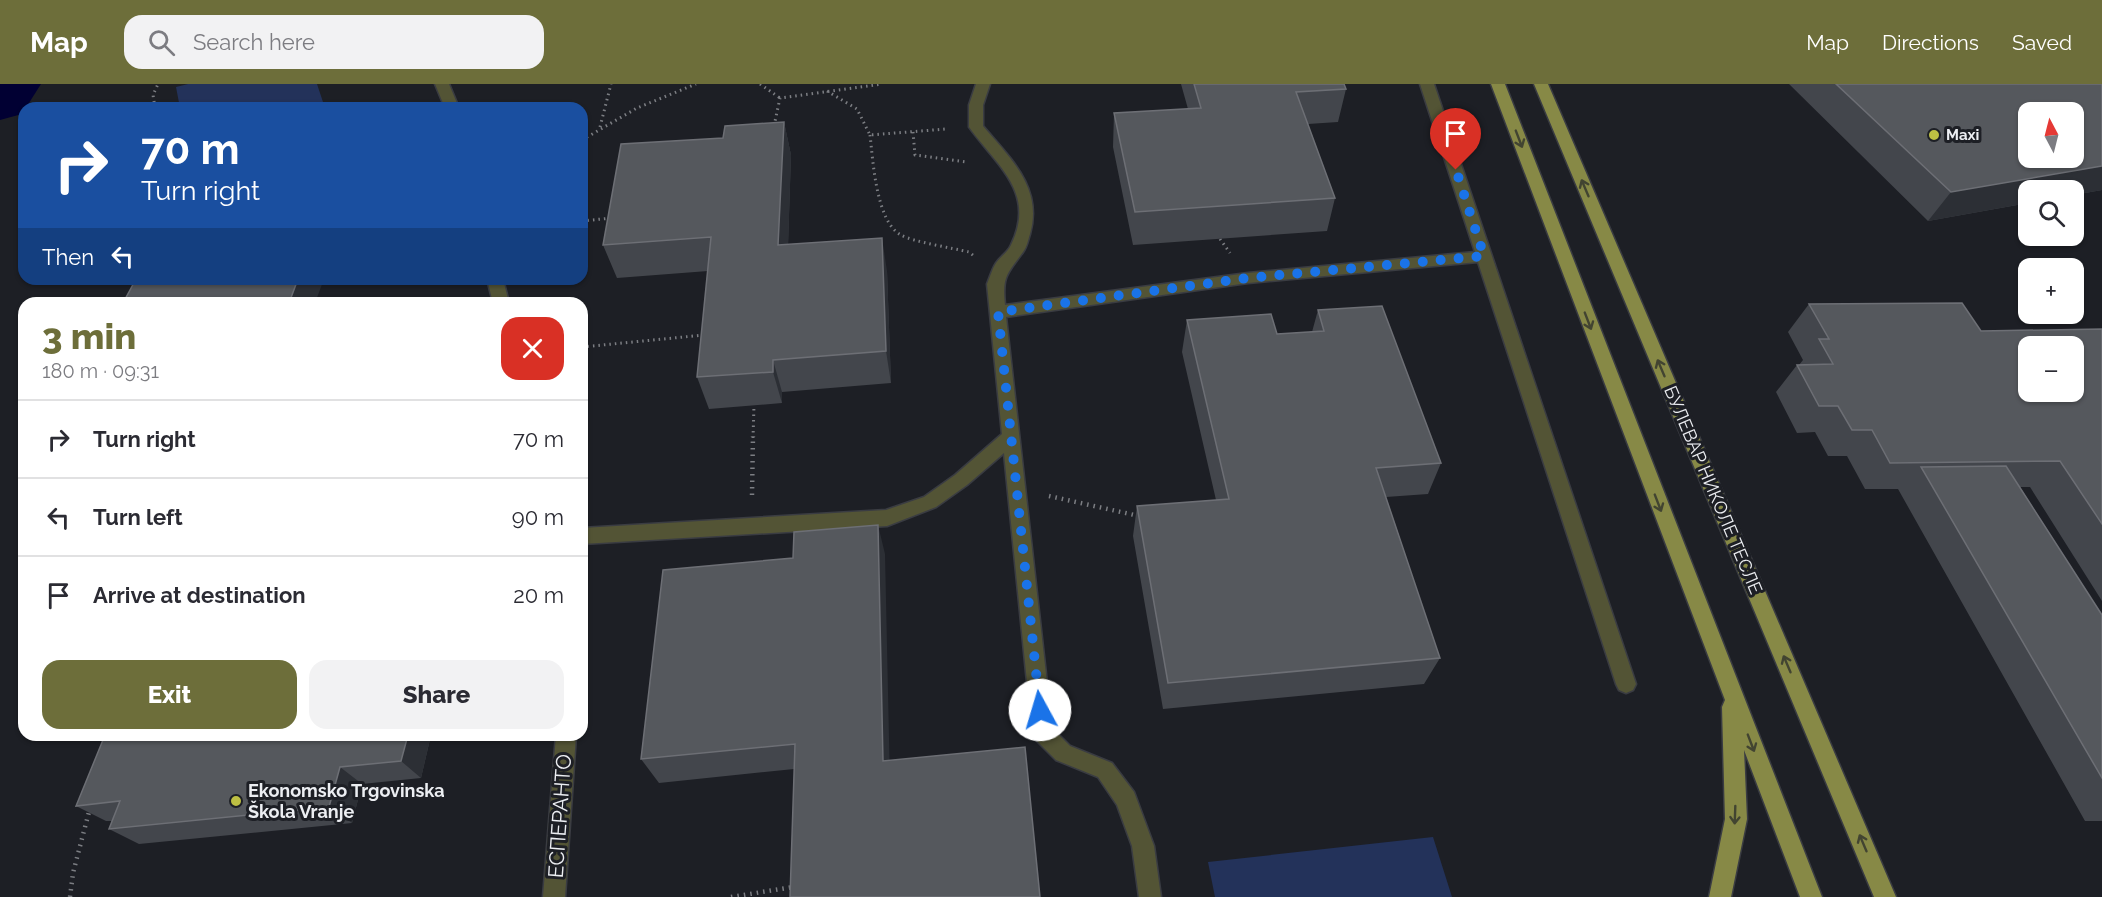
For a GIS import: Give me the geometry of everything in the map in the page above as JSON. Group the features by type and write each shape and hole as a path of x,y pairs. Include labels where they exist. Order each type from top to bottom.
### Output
{"main road":[{"path":"1498,84 1811,897"},
{"name":"БУЛЕВАР НИКОЛЕ ТЕСЛЕ","path":"1541,84 1885,897"},
{"path":"1720,897 1736,819 1732,693"}],"street":[{"path":"442,84 450,102"},
{"path":"983,84 976,105 976,127 1008,164 1024,191 1026,221 1018,249 1002,266 995,284 1042,732 1063,753 1105,770 1126,800 1143,846 1150,897"},
{"path":"1427,84 1626,684"},
{"path":"998,312 1248,278 1484,256"},
{"path":"588,536 887,518 930,502 961,480 1011,436"},
{"name":"ЕСПЕРАНТО","path":"554,897 566,741"}],"path":[{"path":"154,102 153,95 158,84"},
{"path":"600,128 611,84"},
{"path":"588,136 662,94 696,84"},
{"path":"760,84 780,98 882,84"},
{"path":"827,91 856,109 870,135 876,182 886,220 900,235 969,252 984,264 995,284"},
{"path":"774,128 780,98"},
{"path":"870,135 976,127"},
{"path":"913,132 915,155 941,157 965,162 975,167"},
{"path":"588,220 616,218"},
{"path":"588,346 716,334"},
{"path":"751,526 754,405"},
{"path":"1017,489 1140,517"},
{"path":"70,897 73,873 91,806"},
{"path":"731,897 803,885"}],"shaded area":[{"path":"188,84 317,84 323,102 179,102 176,87"},
{"path":"1433,837 1452,897 1215,897 1208,862"}],"building":[{"path":"1194,84 1344,84 1346,89 1296,92 1335,198 1135,212 1114,113 1201,108"},
{"path":"1836,84 2102,84 2102,166 1951,192"},
{"path":"784,122 778,245 882,238 886,351 773,360 773,372 697,377 711,237 603,245 621,144 723,138 725,126"},
{"path":"133,285 296,285 291,297 126,297"},
{"path":"1962,303 1981,331 2102,329 2102,524 2060,461 1890,463 1872,430 1852,430 1838,406 1819,406 1797,365 1833,364 1819,339 1829,339 1809,304"},
{"path":"1382,306 1441,463 1376,468 1440,658 1168,683 1137,506 1229,499 1187,320 1271,314 1277,334 1324,331 1318,310"},
{"path":"2006,466 2102,615 2102,778 1921,467"},
{"path":"878,525 883,761 1025,747 1040,897 790,897 795,744 641,759 663,570 793,558 794,532"},
{"name":"Ekonomsko Trgovinska Škola Vranje","path":"103,741 406,741 401,761 340,767 329,807 109,829 120,801 76,806"}],"waterway":[{"path":"0,101 11,84"}],"place":[{"name":"Maxi","path":"1934,135"},
{"name":"Ekonomsko Trgovinska Škola Vranje","path":"236,801"}],"route":[{"path":"1040,710 998,312 1248,278 1484,256 1456,170"}]}
